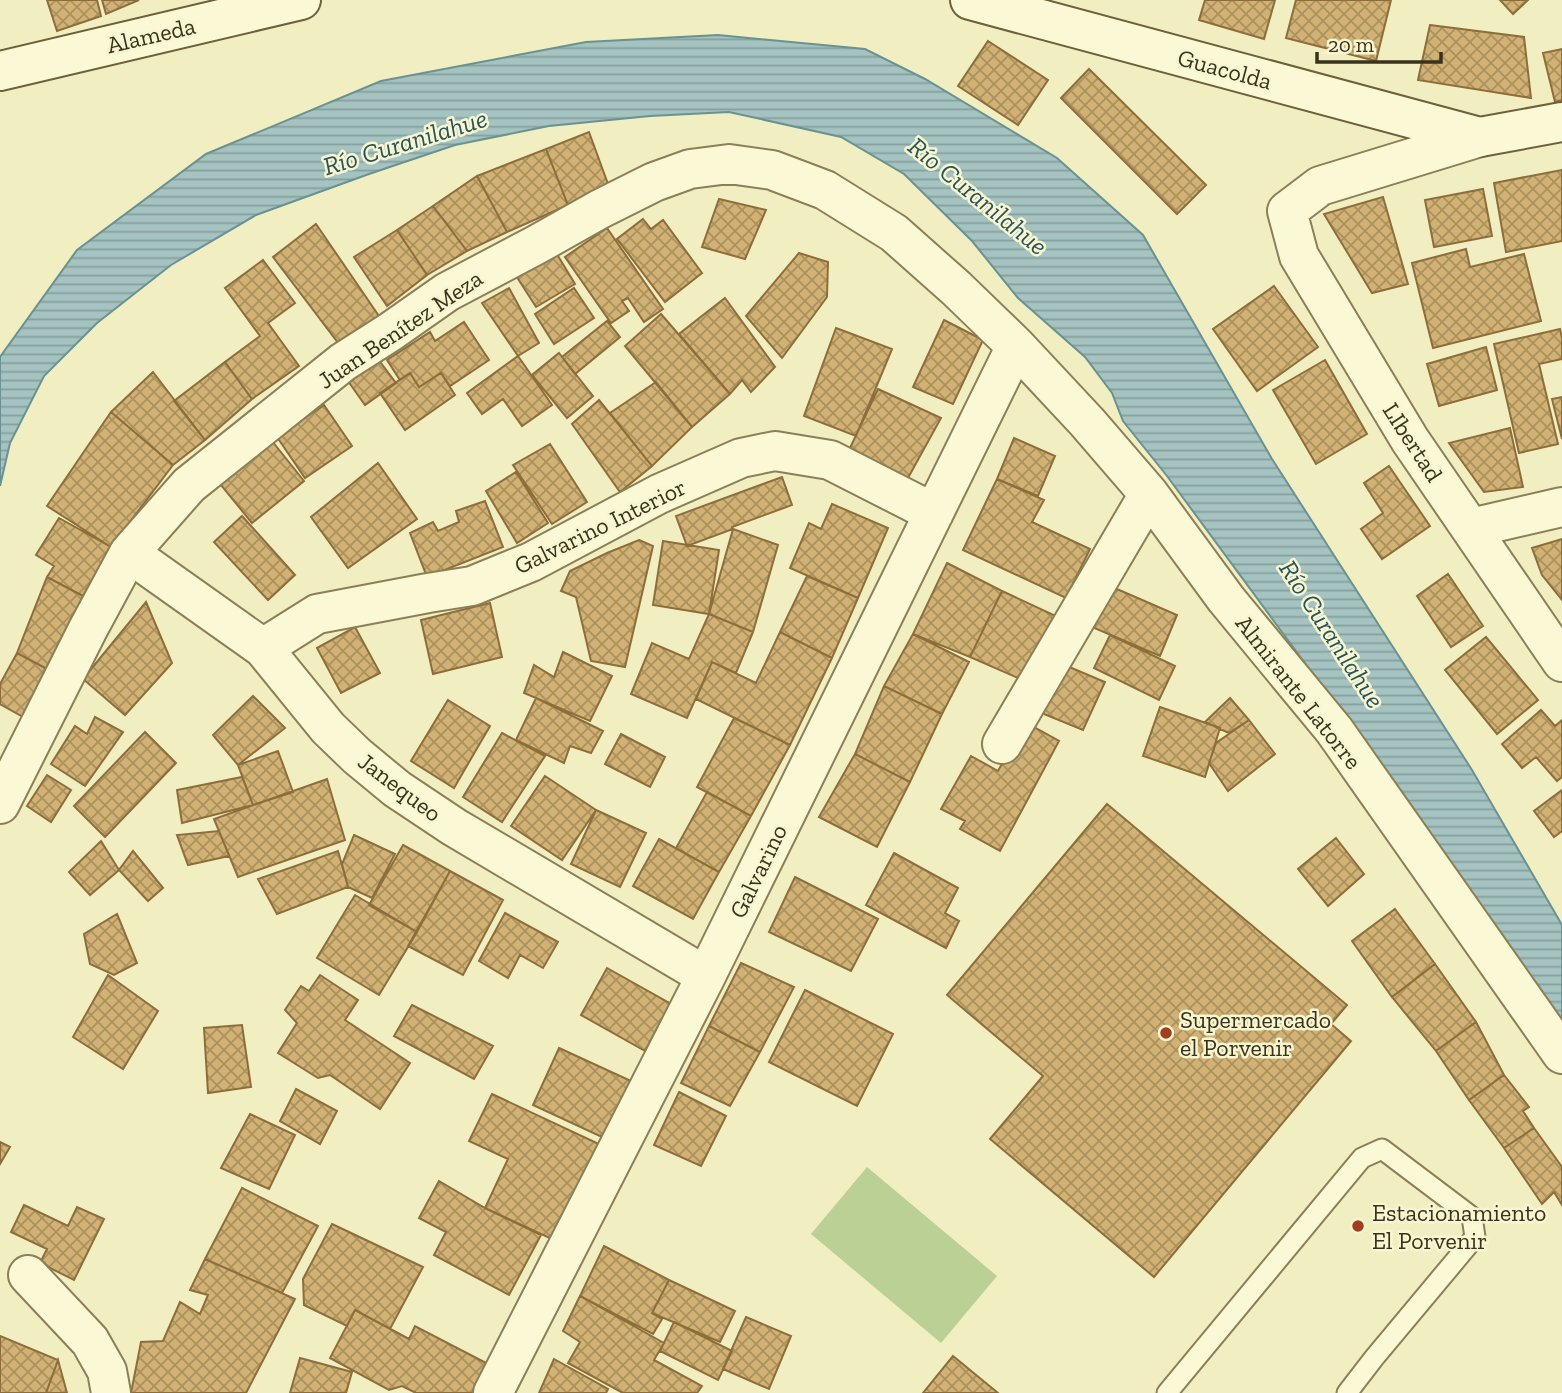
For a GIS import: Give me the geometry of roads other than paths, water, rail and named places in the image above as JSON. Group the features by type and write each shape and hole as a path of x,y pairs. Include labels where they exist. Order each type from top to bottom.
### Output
{"street":[{"name":"Alameda","path":"0,71 302,0"},
{"name":"Guacolda","path":"970,0 1480,137"},
{"name":"Guacolda","path":"1287,211 1320,186 1480,137 1562,122"},
{"name":"Juan Benítez Meza","path":"0,804 129,553 189,485 343,362 447,292 653,182 690,169 729,164 772,170 825,190 894,233 1016,346"},
{"name":"LIbertad","path":"1287,211 1299,256 1410,440 1562,662"},
{"name":"Almirante Latorre","path":"1016,346 1149,494 1226,599 1334,730 1562,1054"},
{"name":"Galvarino","path":"494,1393 706,976 1016,346"},
{"name":"Galvarino Interior","path":"263,648 317,614 472,586 531,562 659,495 741,458 775,451 830,460 934,513"},
{"path":"1002,744 1149,494"},
{"path":"1471,528 1562,507"},
{"name":"Janequeo","path":"129,553 263,648 328,728 356,756 397,789 454,827 706,976"},
{"path":"28,1275 90,1341 107,1371 111,1393"}],"lane":[{"path":"1169,1392 1362,1158 1382,1149 1472,1217 1475,1237 1347,1393"}],"water":[{"name":"Río Curanilahue","path":"718,35 865,49 925,79 1057,158 1143,235 1272,459 1472,770 1562,925 1562,1025 1360,738 1167,476 1123,421 1112,393 1085,357 1018,298 972,241 904,174 841,137 729,112 650,116 549,126 455,145 256,215 171,265 97,323 44,376 10,443 0,486 0,357 77,250 206,154 381,81 586,42"}],"place":[{"name":"Supermercado el Porvenir","path":"1166,1033"},
{"name":"Estacionamiento El Porvenir","path":"1358,1226"}]}
